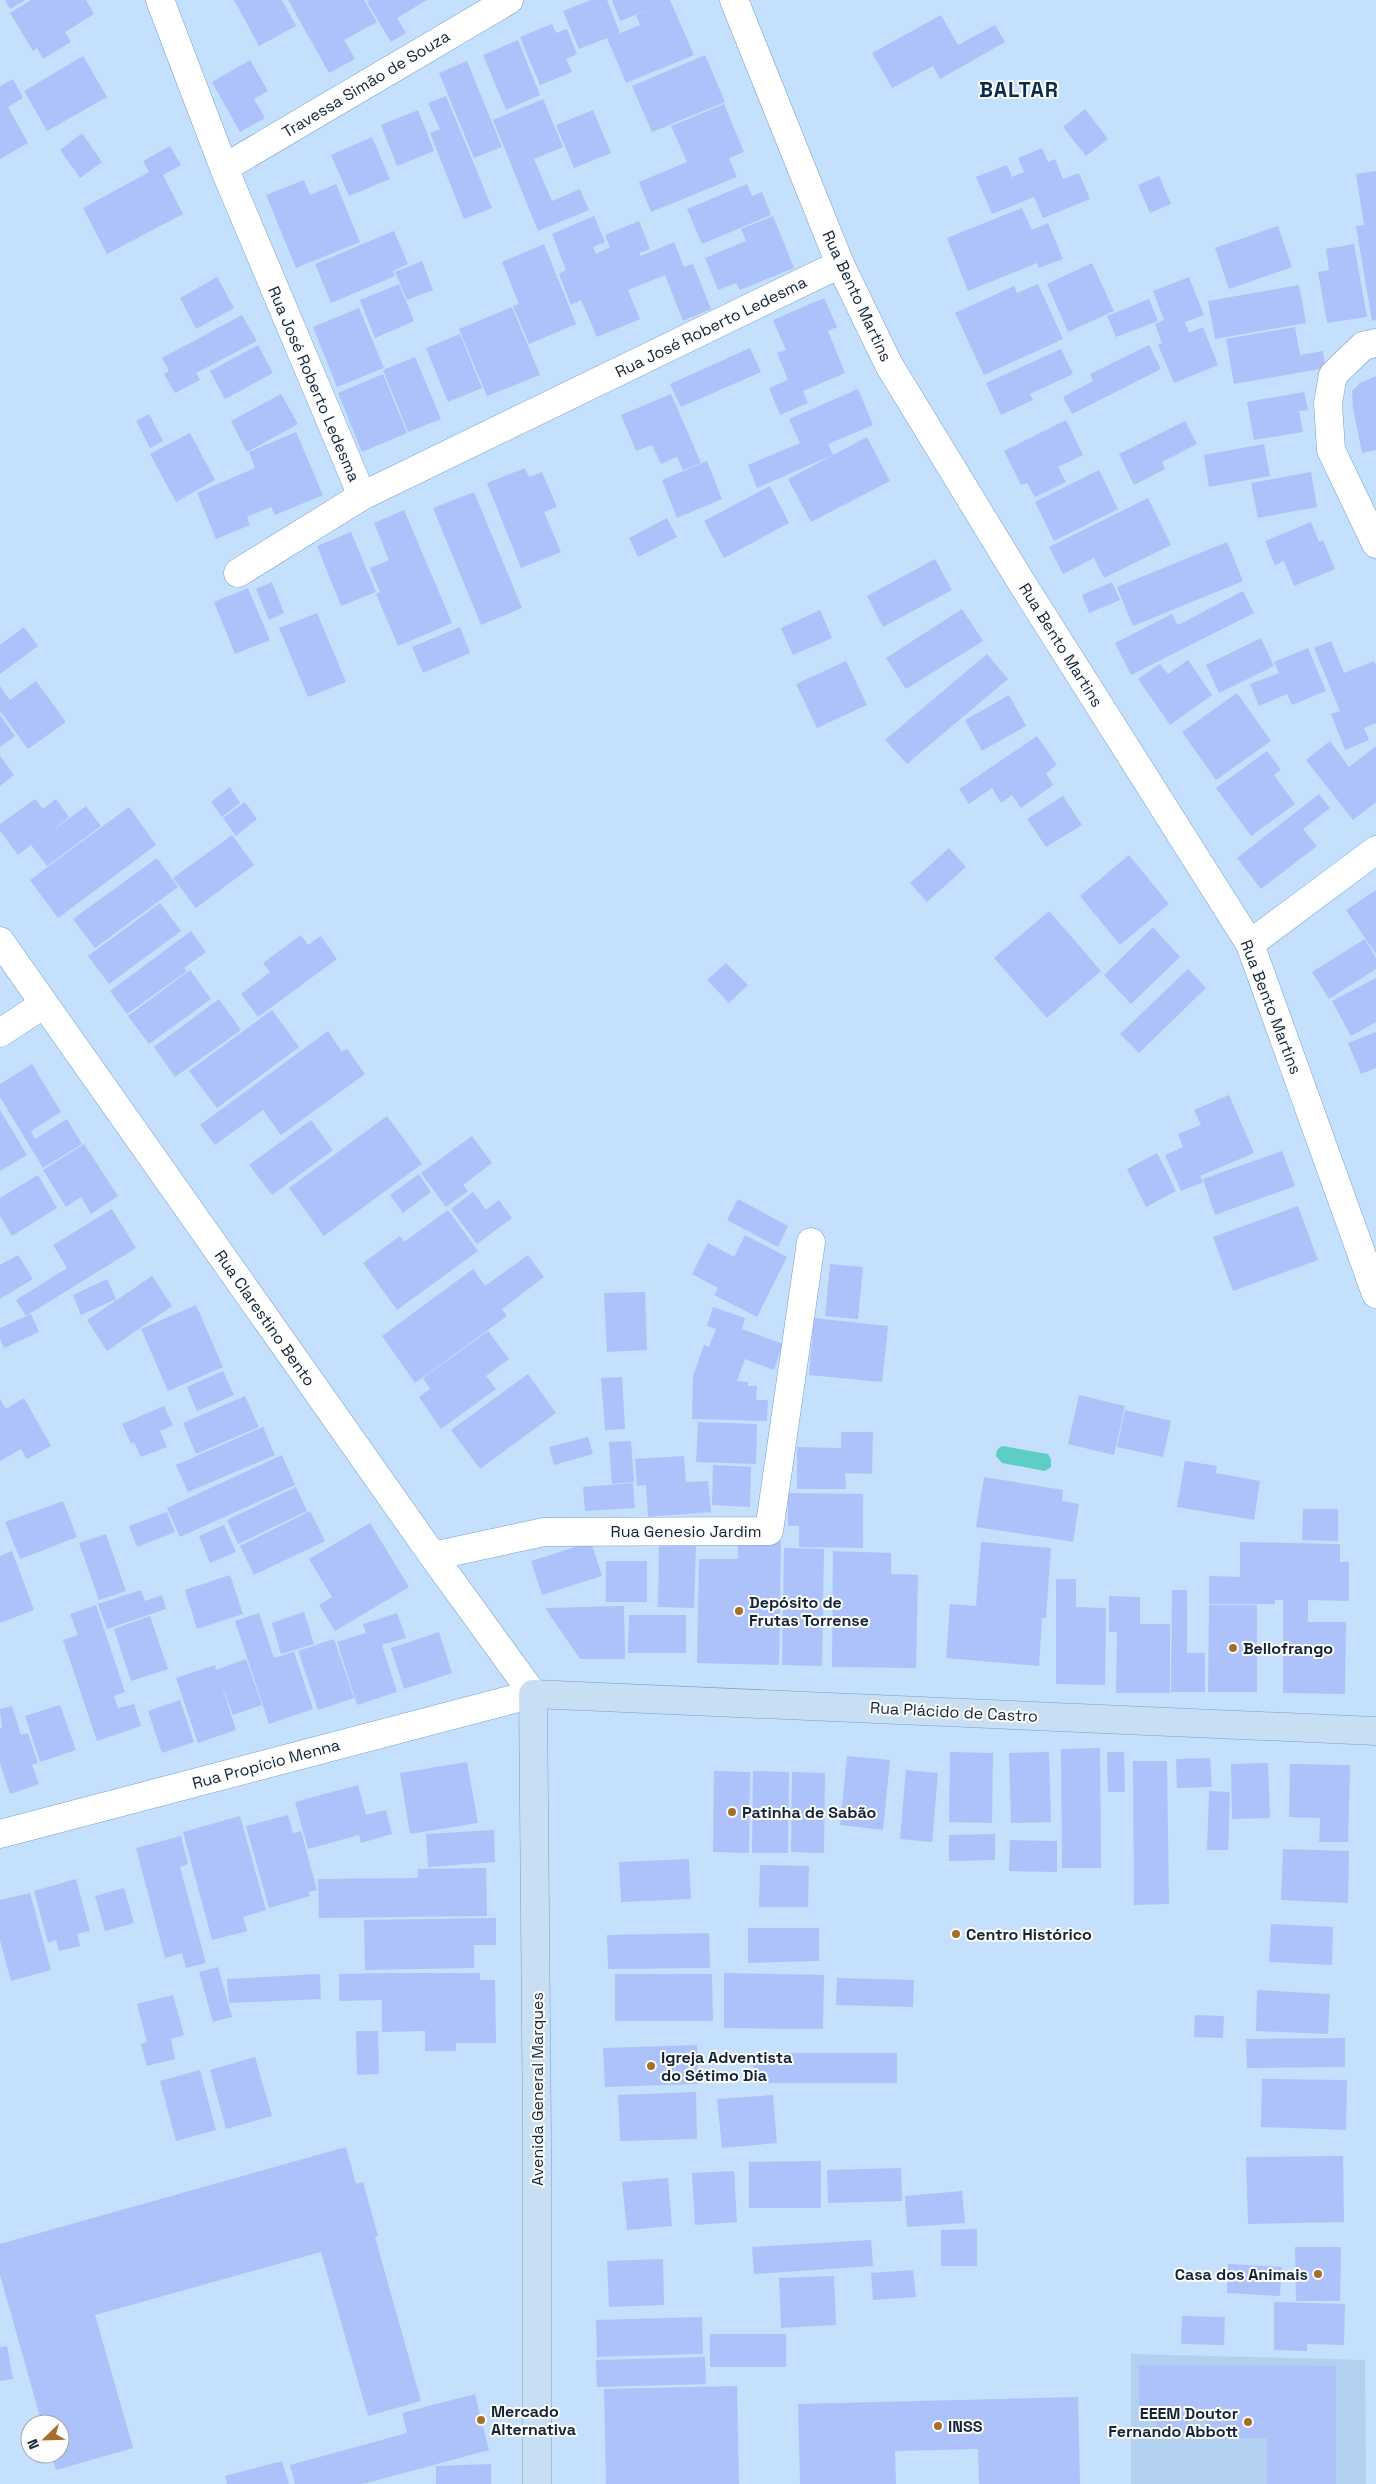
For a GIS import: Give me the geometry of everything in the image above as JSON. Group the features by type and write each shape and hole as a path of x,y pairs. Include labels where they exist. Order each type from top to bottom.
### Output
{"main road":[{"name":"Rua Plácido de Castro","path":"533,1694 1376,1731"},
{"name":"Avenida General Marques","path":"533,1694 537,2137 537,2484"}],"street":[{"name":"Rua José Roberto Ledesma","path":"160,0 224,168 362,496 840,264"},
{"name":"Travessa Simão de Souza","path":"224,168 508,0"},
{"name":"Rua Bento Martins","path":"734,0 840,264 894,373 1025,588 1250,944 1376,1294"},
{"path":"1369,345 1333,375 1328,412 1331,450 1346,486 1376,544"},
{"path":"238,573 362,496"},
{"path":"1250,944 1376,850"},
{"name":"Rua Clarestino Bento","path":"0,941 433,1556 533,1694"},
{"path":"0,1033 44,1004"},
{"name":"Rua Genesio Jardim","path":"433,1556 544,1532 769,1531 811,1242"},
{"name":"Rua Propício Menna","path":"0,1834 533,1694"}],"shaded area":[{"path":"1002,1446 1048,1454 1051,1459 1051,1467 1045,1471 1002,1463 996,1456 997,1450"},
{"name":"EEEM Doutor Fernando Abbott","path":"1131,2354 1365,2360 1366,2484 1131,2484"}],"building":[{"path":"5,0 25,0 10,9"},
{"path":"31,0 86,0 94,14 65,32 71,42 43,59 37,48 33,51 10,13"},
{"path":"234,0 282,0 296,26 259,46"},
{"path":"288,0 364,0 377,22 344,40 355,59 329,73"},
{"path":"370,0 427,0 397,18 406,33 391,42 367,2"},
{"path":"591,0 607,0 620,33 609,38 640,25 636,15 660,5 620,21 612,0 670,0 694,55 626,83 607,38 579,49 563,11"},
{"path":"941,15 958,45 995,25 1005,42 940,79 933,66 892,88 872,53"},
{"path":"552,24 556,33 567,29 577,54 566,59 572,72 540,85 520,37"},
{"path":"518,40 540,95 506,110 483,55"},
{"path":"705,55 725,102 652,132 632,86"},
{"path":"83,56 107,97 47,131 24,91"},
{"path":"250,60 268,91 254,99 265,118 240,132 212,82"},
{"path":"467,61 502,147 474,158 439,73"},
{"path":"13,79 23,98 8,107 28,143 0,159 0,86"},
{"path":"446,96 492,208 464,219 430,133 440,129 428,103"},
{"path":"543,99 563,147 534,159 552,201 580,189 589,210 538,231 493,120"},
{"path":"724,104 744,152 729,158 737,177 651,212 639,182 687,162 671,126"},
{"path":"1085,109 1108,139 1086,156 1063,127"},
{"path":"418,110 434,151 397,166 381,125"},
{"path":"593,110 611,153 574,168 556,125"},
{"path":"82,133 102,162 80,178 60,150"},
{"path":"372,137 390,179 349,196 331,155"},
{"path":"170,146 181,165 163,175 183,214 107,254 83,208 149,172 143,161"},
{"path":"1042,148 1048,162 1055,159 1063,179 1079,173 1090,199 1043,218 1034,197 992,214 976,177 1007,165 1012,177 1024,172 1018,158"},
{"path":"1376,171 1376,320 1372,321 1356,226 1364,225 1356,174"},
{"path":"1159,176 1171,204 1150,213 1138,185"},
{"path":"304,180 310,195 336,184 360,242 296,268 266,195"},
{"path":"747,184 752,196 762,192 771,215 702,244 687,209"},
{"path":"1022,208 1032,230 1048,223 1063,259 1039,268 1037,263 968,291 947,238"},
{"path":"594,216 605,242 593,247 596,254 610,247 605,235 639,221 650,249 639,253 641,256 674,242 684,267 693,264 711,309 683,321 665,275 628,290 640,319 597,337 581,300 571,305 559,274 566,270 552,234"},
{"path":"773,216 794,268 740,290 736,283 718,290 705,258 746,241 741,229"},
{"path":"1278,226 1292,267 1229,289 1215,248"},
{"path":"394,231 408,264 393,271 395,276 331,303 315,264"},
{"path":"544,244 576,324 529,344 513,306 519,304 502,262"},
{"path":"1354,244 1367,317 1327,323 1318,272 1329,270 1326,249"},
{"path":"422,261 433,290 407,300 395,272"},
{"path":"1092,263 1114,311 1068,332 1047,284"},
{"path":"217,277 234,308 196,329 180,298"},
{"path":"1189,277 1204,315 1185,322 1189,333 1203,327 1218,365 1174,383 1158,345 1162,343 1155,324 1164,320 1153,291"},
{"path":"399,284 414,321 375,338 360,300"},
{"path":"1038,284 1063,339 984,375 955,313 1014,286 1017,293"},
{"path":"1299,285 1306,323 1215,339 1208,301"},
{"path":"824,298 837,327 828,331 845,373 803,391 808,403 780,415 769,388 788,380 777,353 786,350 773,320"},
{"path":"1149,299 1158,321 1116,337 1107,316"},
{"path":"512,307 540,375 487,396 459,329"},
{"path":"359,308 384,368 337,387 313,327"},
{"path":"242,315 257,341 196,373 200,380 175,393 164,374 169,371 162,358"},
{"path":"1295,327 1300,355 1323,351 1325,368 1234,384 1226,339"},
{"path":"460,334 482,388 448,402 426,348"},
{"path":"258,345 273,373 225,399 210,371"},
{"path":"1149,345 1161,369 1072,414 1063,397 1093,381 1090,374"},
{"path":"750,348 761,372 681,407 670,384"},
{"path":"1061,349 1073,374 1030,394 1033,400 1001,415 986,383"},
{"path":"415,357 441,419 408,432 383,370"},
{"path":"383,374 407,433 362,452 338,393"},
{"path":"1376,376 1376,450 1362,453 1353,408 1352,391 1360,383"},
{"path":"858,389 873,425 828,444 833,455 757,488 748,465 800,443 789,419"},
{"path":"1304,392 1308,410 1299,411 1303,432 1254,440 1247,402"},
{"path":"281,394 298,424 247,452 231,421"},
{"path":"671,394 701,463 683,470 677,457 661,464 652,445 636,451 621,415"},
{"path":"149,414 163,441 150,448 136,421"},
{"path":"1066,420 1083,455 1058,467 1066,482 1035,497 1027,483 1021,485 1004,451"},
{"path":"1185,421 1197,444 1162,462 1165,469 1134,485 1119,454"},
{"path":"296,432 323,495 275,515 271,507 247,517 250,525 216,539 197,493 255,468 249,452"},
{"path":"190,433 215,480 176,502 150,454"},
{"path":"867,437 890,481 811,522 788,479"},
{"path":"1264,444 1270,476 1209,487 1204,455"},
{"path":"707,461 722,499 677,518 662,480"},
{"path":"525,468 529,477 542,472 557,507 544,512 561,552 521,568 487,483"},
{"path":"1099,470 1118,509 1054,541 1035,502"},
{"path":"1311,472 1317,507 1258,518 1251,483"},
{"path":"770,486 789,523 724,558 704,521"},
{"path":"474,492 522,608 481,625 433,508"},
{"path":"1148,498 1171,545 1104,578 1094,558 1063,574 1049,547"},
{"path":"404,510 452,623 398,646 376,594 380,592 370,568 389,560 374,523"},
{"path":"667,518 677,537 638,557 629,538"},
{"path":"1311,522 1319,542 1323,540 1335,569 1294,586 1284,561 1275,565 1265,541"},
{"path":"351,532 376,592 341,606 317,546"},
{"path":"1227,542 1243,581 1133,626 1117,587"},
{"path":"935,559 952,590 883,627 867,596"},
{"path":"272,582 284,613 269,620 256,589"},
{"path":"1112,582 1120,600 1089,613 1082,595"},
{"path":"248,588 270,640 235,654 214,602"},
{"path":"1243,591 1254,613 1131,675 1115,643 1172,614 1178,625"},
{"path":"962,609 983,641 906,689 886,658"},
{"path":"820,610 832,638 793,655 781,628"},
{"path":"317,613 346,682 308,697 279,628"},
{"path":"24,627 38,646 0,674 0,645"},
{"path":"460,627 470,653 423,673 412,647"},
{"path":"1261,638 1274,666 1219,693 1206,665"},
{"path":"1331,641 1344,673 1374,661 1376,665 1376,723 1364,728 1369,740 1345,750 1331,714 1340,711 1314,648"},
{"path":"1308,648 1326,691 1292,705 1287,694 1259,706 1250,684 1279,673 1274,662"},
{"path":"987,654 1008,679 907,764 885,740"},
{"path":"1188,660 1212,695 1170,725 1138,679 1160,664 1168,674"},
{"path":"846,661 867,705 817,728 796,684"},
{"path":"36,681 66,722 28,749 0,711 0,686 10,700"},
{"path":"1237,693 1271,741 1216,780 1182,732"},
{"path":"1009,695 1026,726 982,751 965,720"},
{"path":"0,715 15,736 0,747"},
{"path":"1037,736 1057,765 1046,773 1053,785 1021,808 1012,795 1001,803 992,788 969,804 959,789"},
{"path":"1330,741 1349,767 1376,746 1376,802 1353,820 1306,760"},
{"path":"1267,751 1281,770 1274,775 1295,804 1251,836 1216,788"},
{"path":"0,756 14,775 0,786"},
{"path":"230,787 240,803 222,817 211,802"},
{"path":"1319,794 1330,808 1303,829 1317,846 1261,889 1237,858"},
{"path":"1063,796 1082,825 1046,847 1027,819"},
{"path":"35,799 43,809 56,799 69,817 48,834 86,806 101,826 47,866 31,845 18,855 0,831 0,824"},
{"path":"245,802 257,819 236,836 223,818"},
{"path":"129,807 156,845 58,918 30,880"},
{"path":"232,835 254,865 196,908 173,878"},
{"path":"949,848 966,867 927,902 910,883"},
{"path":"1129,855 1169,904 1120,945 1080,896"},
{"path":"157,858 178,887 95,948 73,919"},
{"path":"1376,890 1376,954 1346,910"},
{"path":"160,903 181,931 109,984 88,956"},
{"path":"1049,911 1101,971 1047,1018 994,958"},
{"path":"1153,927 1180,957 1131,1004 1104,975"},
{"path":"191,931 206,952 184,968 187,971 127,1014 110,991"},
{"path":"301,935 308,945 321,936 337,959 258,1017 241,994 270,972 263,963"},
{"path":"1365,939 1376,958 1376,969 1329,999 1312,972"},
{"path":"726,963 748,985 729,1003 707,980"},
{"path":"1188,969 1206,988 1139,1053 1120,1034"},
{"path":"190,970 211,999 149,1044 128,1016"},
{"path":"1376,978 1376,1022 1351,1036 1332,1001"},
{"path":"219,999 241,1030 175,1077 154,1047"},
{"path":"272,1010 299,1047 217,1108 189,1071"},
{"path":"328,1031 342,1052 347,1049 365,1074 281,1135 263,1110 215,1145 200,1125"},
{"path":"1376,1032 1376,1068 1361,1074 1348,1043"},
{"path":"32,1064 61,1112 31,1131 35,1139 67,1119 82,1144 43,1168 0,1097 0,1084"},
{"path":"1229,1095 1254,1153 1200,1176 1203,1182 1181,1191 1165,1155 1183,1147 1178,1134 1201,1125 1194,1110"},
{"path":"0,1110 27,1155 0,1171"},
{"path":"387,1116 422,1164 324,1236 289,1188"},
{"path":"311,1120 333,1150 272,1195 249,1165"},
{"path":"472,1136 492,1163 463,1185 468,1191 446,1207 421,1173"},
{"path":"84,1144 118,1196 91,1214 81,1197 66,1207 43,1170"},
{"path":"1282,1151 1295,1186 1215,1215 1203,1179"},
{"path":"1157,1153 1176,1191 1146,1207 1127,1169"},
{"path":"419,1174 431,1192 403,1213 390,1195"},
{"path":"38,1175 57,1208 12,1236 0,1216 0,1198"},
{"path":"473,1192 486,1210 499,1200 512,1218 477,1244 451,1209"},
{"path":"738,1199 788,1226 778,1247 727,1220"},
{"path":"1298,1206 1318,1260 1233,1291 1213,1237"},
{"path":"112,1209 136,1248 26,1316 16,1300 67,1268 53,1245"},
{"path":"448,1210 478,1251 397,1310 363,1263 400,1236 404,1242"},
{"path":"745,1235 787,1257 757,1317 714,1295 718,1288 692,1274 708,1243 734,1257"},
{"path":"18,1255 33,1279 0,1299 0,1265"},
{"path":"528,1255 544,1277 502,1309 507,1316 415,1383 382,1336 473,1269 485,1286"},
{"path":"830,1264 863,1267 858,1319 825,1316"},
{"path":"152,1276 172,1306 107,1351 87,1320"},
{"path":"107,1279 116,1299 81,1315 73,1295"},
{"path":"645,1292 647,1350 607,1352 604,1293"},
{"path":"196,1305 223,1367 168,1391 141,1329"},
{"path":"713,1307 745,1318 742,1329 783,1344 774,1370 745,1359 737,1381 748,1382 748,1386 757,1386 756,1400 768,1400 767,1421 692,1419 693,1376 704,1345 709,1347 716,1329 707,1326"},
{"path":"31,1314 39,1332 4,1348 0,1339 0,1328"},
{"path":"814,1318 888,1326 882,1382 809,1375"},
{"path":"488,1331 509,1359 486,1376 496,1389 441,1429 419,1397 430,1389 423,1378"},
{"path":"223,1371 234,1395 197,1411 187,1387"},
{"path":"528,1374 556,1413 480,1469 451,1430"},
{"path":"622,1377 625,1429 605,1430 601,1378"},
{"path":"1079,1395 1125,1406 1114,1455 1068,1444"},
{"path":"245,1396 259,1427 196,1454 183,1423"},
{"path":"24,1398 51,1446 27,1459 21,1449 0,1461 0,1399 6,1409"},
{"path":"164,1406 173,1425 160,1431 167,1447 141,1457 134,1442 131,1444 122,1424"},
{"path":"1125,1410 1171,1421 1163,1457 1117,1447"},
{"path":"698,1422 757,1424 756,1464 696,1462"},
{"path":"263,1427 275,1455 188,1492 176,1465"},
{"path":"841,1432 873,1432 872,1474 845,1473 846,1489 797,1489 797,1447 841,1448"},
{"path":"588,1437 593,1454 554,1465 549,1447"},
{"path":"631,1441 634,1482 612,1484 609,1442"},
{"path":"282,1455 295,1485 180,1537 167,1508"},
{"path":"684,1456 686,1482 708,1481 711,1512 648,1517 646,1485 637,1486 635,1459"},
{"path":"1185,1461 1217,1466 1216,1473 1260,1481 1254,1520 1177,1507"},
{"path":"713,1465 751,1467 750,1507 712,1505"},
{"path":"984,1477 1063,1490 1062,1501 1079,1504 1073,1542 976,1527"},
{"path":"633,1483 635,1508 585,1511 583,1487"},
{"path":"296,1487 307,1511 238,1544 227,1520"},
{"path":"788,1493 863,1494 863,1548 799,1547 799,1526 788,1526"},
{"path":"63,1501 77,1537 20,1559 5,1522"},
{"path":"1303,1509 1338,1509 1338,1541 1302,1540"},
{"path":"310,1511 325,1541 254,1575 240,1546"},
{"path":"167,1512 175,1532 137,1547 129,1526"},
{"path":"370,1523 409,1587 335,1631 319,1605 332,1597 309,1559"},
{"path":"224,1525 236,1552 210,1563 199,1536"},
{"path":"106,1534 126,1591 99,1600 79,1543"},
{"name":"Depósito de Frutas Torrense","path":"738,1540 781,1541 779,1665 697,1663 699,1559 738,1559"},
{"path":"591,1542 602,1576 542,1595 531,1561"},
{"path":"981,1542 1051,1548 1046,1618 1042,1618 1039,1666 946,1658 950,1604 976,1606"},
{"path":"1240,1542 1340,1544 1340,1562 1349,1562 1349,1601 1308,1600 1308,1622 1346,1622 1345,1694 1283,1693 1283,1600 1275,1600 1275,1604 1209,1604 1209,1576 1240,1577"},
{"path":"659,1546 696,1546 694,1608 658,1607"},
{"path":"784,1548 824,1549 822,1666 782,1665"},
{"path":"12,1551 34,1610 0,1623 0,1556"},
{"path":"833,1551 891,1553 891,1574 918,1575 916,1668 832,1667"},
{"path":"606,1561 647,1561 647,1602 606,1602"},
{"path":"230,1575 243,1614 197,1629 185,1590"},
{"path":"1056,1579 1076,1579 1076,1607 1106,1608 1105,1685 1056,1684"},
{"path":"141,1590 145,1601 162,1595 166,1609 107,1629 98,1604"},
{"path":"1172,1590 1187,1590 1187,1653 1205,1653 1205,1692 1171,1692"},
{"path":"1109,1596 1140,1597 1140,1624 1170,1624 1170,1693 1116,1693 1117,1632 1109,1632"},
{"path":"96,1605 125,1692 114,1696 118,1708 134,1704 141,1726 97,1741 63,1640 78,1635 70,1614"},
{"name":"Bellofrango","path":"1209,1605 1257,1605 1257,1692 1208,1692"},
{"path":"624,1606 625,1659 580,1659 545,1608"},
{"path":"304,1612 314,1644 281,1654 272,1623"},
{"path":"259,1613 274,1658 294,1652 313,1709 269,1724 235,1621"},
{"path":"397,1613 406,1638 382,1645 397,1692 357,1705 337,1642 366,1633 363,1624"},
{"path":"629,1615 686,1615 686,1653 628,1653"},
{"path":"150,1616 168,1669 131,1681 114,1629"},
{"path":"439,1632 452,1673 404,1689 391,1648"},
{"path":"334,1639 354,1698 318,1710 298,1651"},
{"path":"246,1659 262,1705 233,1715 221,1683 236,1730 198,1743 176,1678 215,1665 216,1670"},
{"path":"180,1700 194,1742 162,1753 148,1711"},
{"path":"60,1705 76,1750 40,1762 25,1716"},
{"path":"12,1706 21,1735 28,1733 38,1763 32,1765 39,1784 10,1794 0,1763 0,1729 2,1728 0,1709"},
{"path":"1100,1748 1101,1868 1062,1868 1061,1749"},
{"path":"950,1752 993,1753 992,1823 949,1822"},
{"path":"1049,1752 1051,1822 1011,1823 1009,1753"},
{"path":"1107,1752 1124,1752 1125,1792 1108,1792"},
{"path":"847,1756 890,1760 883,1830 840,1825"},
{"path":"1210,1758 1212,1787 1177,1788 1176,1759"},
{"path":"1133,1761 1167,1761 1169,1904 1134,1905"},
{"path":"467,1762 478,1823 410,1834 400,1773"},
{"path":"1268,1763 1270,1818 1232,1819 1231,1764"},
{"path":"1290,1764 1350,1765 1348,1842 1319,1842 1320,1818 1289,1817"},
{"path":"906,1770 938,1773 932,1842 900,1839"},
{"name":"Patinha de Sabão","path":"714,1771 750,1772 749,1853 713,1852"},
{"path":"753,1771 789,1772 788,1853 752,1853"},
{"path":"792,1772 825,1773 824,1853 791,1852"},
{"path":"358,1785 366,1815 386,1810 392,1834 361,1843 359,1835 308,1849 295,1802"},
{"path":"1209,1791 1230,1792 1228,1850 1207,1850"},
{"path":"288,1815 293,1833 301,1831 317,1890 309,1892 310,1896 269,1908 246,1826"},
{"path":"240,1816 266,1910 243,1917 247,1931 212,1940 183,1832"},
{"path":"494,1830 495,1862 428,1867 426,1834"},
{"path":"995,1834 995,1860 949,1861 949,1835"},
{"path":"181,1836 188,1864 180,1867 206,1963 186,1968 182,1953 165,1958 136,1848"},
{"path":"1010,1840 1057,1841 1057,1872 1009,1871"},
{"path":"1283,1849 1349,1851 1348,1903 1281,1900"},
{"path":"689,1859 691,1899 621,1902 619,1862"},
{"path":"760,1865 809,1866 808,1907 759,1907"},
{"path":"486,1868 487,1916 319,1918 318,1879 418,1878 418,1869"},
{"path":"76,1879 90,1931 77,1934 80,1946 59,1951 56,1940 48,1943 34,1891"},
{"path":"124,1888 134,1923 105,1931 95,1896"},
{"path":"30,1893 51,1970 11,1981 0,1940 0,1900"},
{"path":"496,1918 496,1945 474,1945 474,1968 365,1970 364,1920"},
{"path":"1271,1924 1333,1927 1332,1965 1269,1962"},
{"path":"748,1928 819,1928 819,1961 748,1963"},
{"path":"709,1933 710,1968 608,1969 607,1935"},
{"path":"218,1967 232,2017 213,2022 199,1972"},
{"path":"480,1973 480,1980 495,1980 496,2043 456,2043 456,2051 425,2051 425,2031 382,2032 382,2000 339,2001 339,1974"},
{"path":"724,1973 824,1975 823,2029 724,2028"},
{"path":"320,1974 321,1999 229,2003 227,1979"},
{"path":"615,1974 712,1974 713,2021 615,2021"},
{"path":"837,1978 914,1980 913,2007 836,2005"},
{"path":"1257,1990 1330,1994 1328,2034 1256,2031"},
{"path":"173,1995 184,2035 171,2039 175,2059 147,2066 141,2044 147,2042 137,2004"},
{"path":"1195,2015 1224,2016 1223,2038 1194,2037"},
{"path":"356,2031 378,2031 379,2074 357,2075"},
{"path":"1345,2038 1345,2067 1247,2068 1246,2039"},
{"name":"Igreja Adventista do Sétimo Dia","path":"697,2045 698,2084 605,2087 603,2048"},
{"path":"753,2053 897,2053 897,2083 753,2083"},
{"path":"255,2057 272,2116 226,2129 210,2070"},
{"path":"200,2070 216,2130 176,2141 160,2081"},
{"path":"1262,2079 1347,2080 1346,2130 1261,2127"},
{"path":"696,2092 697,2139 620,2141 618,2095"},
{"path":"773,2095 777,2143 722,2148 717,2099"},
{"path":"346,2147 356,2184 363,2182 378,2236 375,2237 421,2401 368,2416 321,2252 95,2315 133,2448 56,2470 54,2464 70,2464 70,2414 39,2414 0,2275 0,2244"},
{"path":"1343,2156 1344,2222 1248,2224 1246,2157"},
{"path":"821,2161 821,2208 749,2208 749,2162"},
{"path":"901,2168 902,2201 828,2203 827,2170"},
{"path":"734,2171 737,2222 695,2225 692,2173"},
{"path":"668,2178 672,2226 627,2230 622,2182"},
{"path":"962,2191 965,2223 907,2227 905,2196"},
{"path":"977,2229 977,2266 941,2266 941,2230"},
{"path":"871,2240 873,2266 754,2274 752,2247"},
{"name":"Casa dos Animais","path":"1295,2247 1341,2247 1340,2301 1296,2301"},
{"path":"663,2259 664,2305 609,2307 607,2261"},
{"path":"1228,2264 1282,2267 1280,2296 1227,2293"},
{"path":"913,2270 916,2297 873,2300 871,2273"},
{"path":"834,2276 836,2325 781,2328 779,2278"},
{"path":"1274,2302 1345,2304 1344,2345 1307,2344 1307,2351 1274,2350"},
{"path":"1182,2316 1225,2317 1224,2345 1181,2344"},
{"path":"702,2317 703,2354 597,2357 596,2320"},
{"path":"710,2334 786,2334 786,2367 710,2367"},
{"path":"7,2346 13,2379 0,2381 0,2347"},
{"path":"705,2357 706,2384 597,2387 596,2360"},
{"path":"1139,2365 1336,2366 1336,2484 1267,2484 1267,2438 1205,2438 1206,2417 1189,2417 1188,2433 1156,2432 1157,2417 1139,2417"},
{"path":"737,2386 739,2484 606,2484 604,2389"},
{"path":"475,2394 489,2450 363,2484 295,2484 290,2465 407,2433 402,2413"},
{"name":"INSS","path":"1078,2397 1080,2484 979,2484 978,2449 895,2451 896,2484 800,2484 798,2404"},
{"path":"282,2461 289,2484 227,2484 225,2476"},
{"path":"491,2464 491,2484 436,2484 436,2466"}],"place":[{"name":"Depósito de Frutas Torrense","path":"739,1611"},
{"name":"Bellofrango","path":"1233,1648"},
{"name":"Patinha de Sabão","path":"732,1812"},
{"name":"Centro Histórico","path":"956,1934"},
{"name":"Igreja Adventista do Sétimo Dia","path":"651,2066"},
{"name":"Casa dos Animais","path":"1318,2274"},
{"name":"Mercado Alternativa","path":"481,2420"},
{"name":"EEEM Doutor Fernando Abbott","path":"1248,2422"},
{"name":"INSS","path":"938,2426"}],"district":[{"name":"BALTAR","path":"1019,89"}]}
